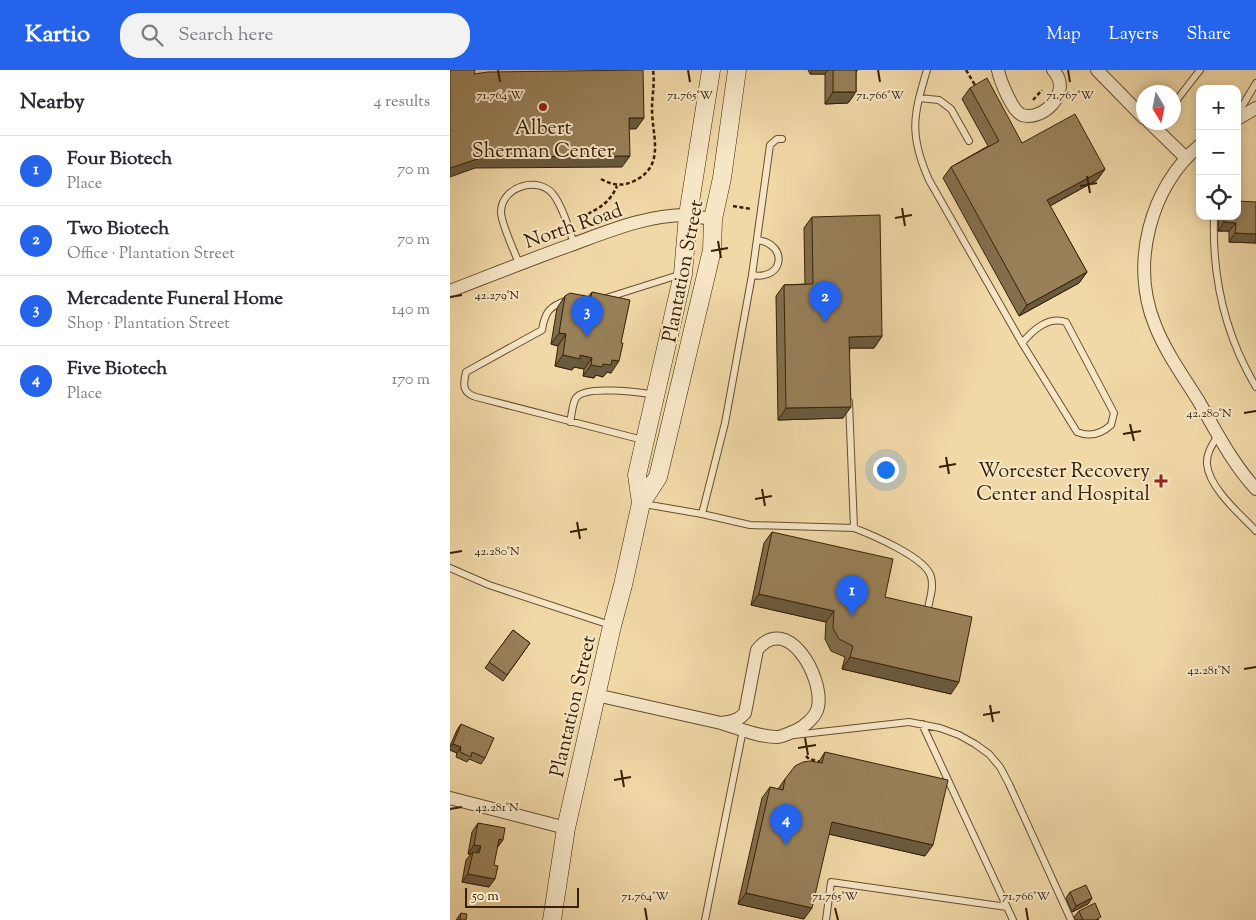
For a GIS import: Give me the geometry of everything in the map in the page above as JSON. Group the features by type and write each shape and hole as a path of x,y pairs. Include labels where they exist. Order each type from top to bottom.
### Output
{"main road":[{"name":"Plantation Street","path":"641,504 637,475 683,274 688,215 711,70"},
{"name":"Plantation Street","path":"552,920 566,828 641,504 658,477 712,250 713,219 722,178 737,70"}],"street":[{"path":"998,70 1003,86 1018,111 1023,115 1035,114 1049,108 1057,98 1060,82 1053,70"},
{"path":"1097,70 1114,90 1136,111"},
{"path":"1241,115 1256,108"},
{"path":"1157,130 1185,157"},
{"path":"1196,148 1185,157 1168,183 1152,216 1145,250 1144,280 1150,310 1160,336 1232,458 1256,489"},
{"name":"North Road","path":"450,291 624,225 656,218 688,215 713,219"},
{"path":"596,695 778,737 803,727 818,707 815,676 802,654 789,642 780,638 766,640 757,650 745,713 734,721 721,723"},
{"path":"450,798 566,828"}],"lane":[{"path":"927,70 914,122 916,146 929,180 1022,343 1077,432 1086,436 1098,433 1112,425 1114,413 1066,322 1059,320 1041,325 1033,330 1022,343"},
{"path":"1181,95 1200,70"},
{"path":"1241,110 1256,83"},
{"path":"919,98 940,100 951,109 969,141"},
{"path":"702,514 725,423 752,274 770,145 777,139 782,139"},
{"path":"519,264 501,214 503,202 508,193 520,187 534,184 545,187 555,196 574,244"},
{"path":"1214,220 1216,276 1222,300 1236,346 1246,371 1256,387"},
{"path":"752,274 760,276 768,274 775,270 778,264 777,252 771,244 757,240"},
{"path":"601,298 608,298 683,274"},
{"path":"575,300 556,304 549,309 542,330 466,372 464,386 470,395 645,441"},
{"path":"570,422 576,398 579,395 602,390 656,395"},
{"path":"849,395 854,528"},
{"path":"1218,435 1209,450 1207,463 1210,477 1219,492 1256,531"},
{"path":"641,504 702,514 750,525 854,528 872,535 916,558 929,570 932,577 932,588 928,608"},
{"path":"450,568 489,585 612,626"},
{"path":"778,737 909,722 940,728 959,735 975,744 989,754 1000,767 1071,920"},
{"path":"922,724 1013,920"},
{"path":"705,920 743,730"},
{"path":"826,920 831,882 1007,907"},
{"path":"555,900 561,920"}],"path":[{"path":"601,179 617,185 632,182 645,175 654,161 653,70"},
{"path":"966,70 975,85"},
{"path":"1033,100 1042,90"},
{"path":"582,217 600,207 612,197 617,185"},
{"path":"732,206 741,207"},
{"path":"806,756 809,759 828,764"}],"building":[{"name":"Albert Sherman Center","path":"450,70 475,70 474,74 488,72 643,70 644,118 629,118 630,156 483,157 450,168"},
{"path":"833,70 856,70 856,92 833,92"},
{"path":"987,78 1022,143 1075,114 1105,169 1047,200 1087,272 1027,305 951,167 999,141 970,88"},
{"path":"1241,201 1256,202 1256,234 1235,233 1236,223 1224,222 1224,220 1241,220"},
{"path":"880,215 882,336 849,337 851,407 786,408 784,285 813,284 812,217"},
{"path":"592,292 630,300 619,361 612,360 611,365 603,364 602,367 591,365 592,358 580,355 580,359 563,355 566,334 559,333 565,296 570,293 591,297"},
{"path":"772,532 893,559 885,597 972,617 959,682 850,657 853,646 839,639 833,628 834,611 759,594"},
{"path":"513,630 530,643 507,675 489,662"},
{"path":"461,724 494,738 485,758 472,752 471,757 460,752 461,747 453,744"},
{"path":"825,752 948,780 933,845 832,822 812,908 746,893 770,787 783,790 785,779 795,766 810,761 822,763"},
{"path":"478,823 505,828 503,840 499,839 494,865 498,866 495,879 468,874 473,852 479,853 481,846 474,845"},
{"path":"1086,885 1092,898 1076,906 1070,892"},
{"path":"1095,903 1101,917 1095,920 1083,920 1079,911"},
{"path":"461,913 467,914 466,920 460,920"}],"place":[{"name":"Albert Sherman Center","path":"543,107"},
{"name":"Two Biotech","path":"825,322"},
{"name":"Mercadente Funeral Home","path":"587,337"},
{"name":"Worcester Recovery Center and Hospital","path":"1161,481"},
{"name":"Four Biotech","path":"852,616"},
{"name":"Five Biotech","path":"786,845"}]}
